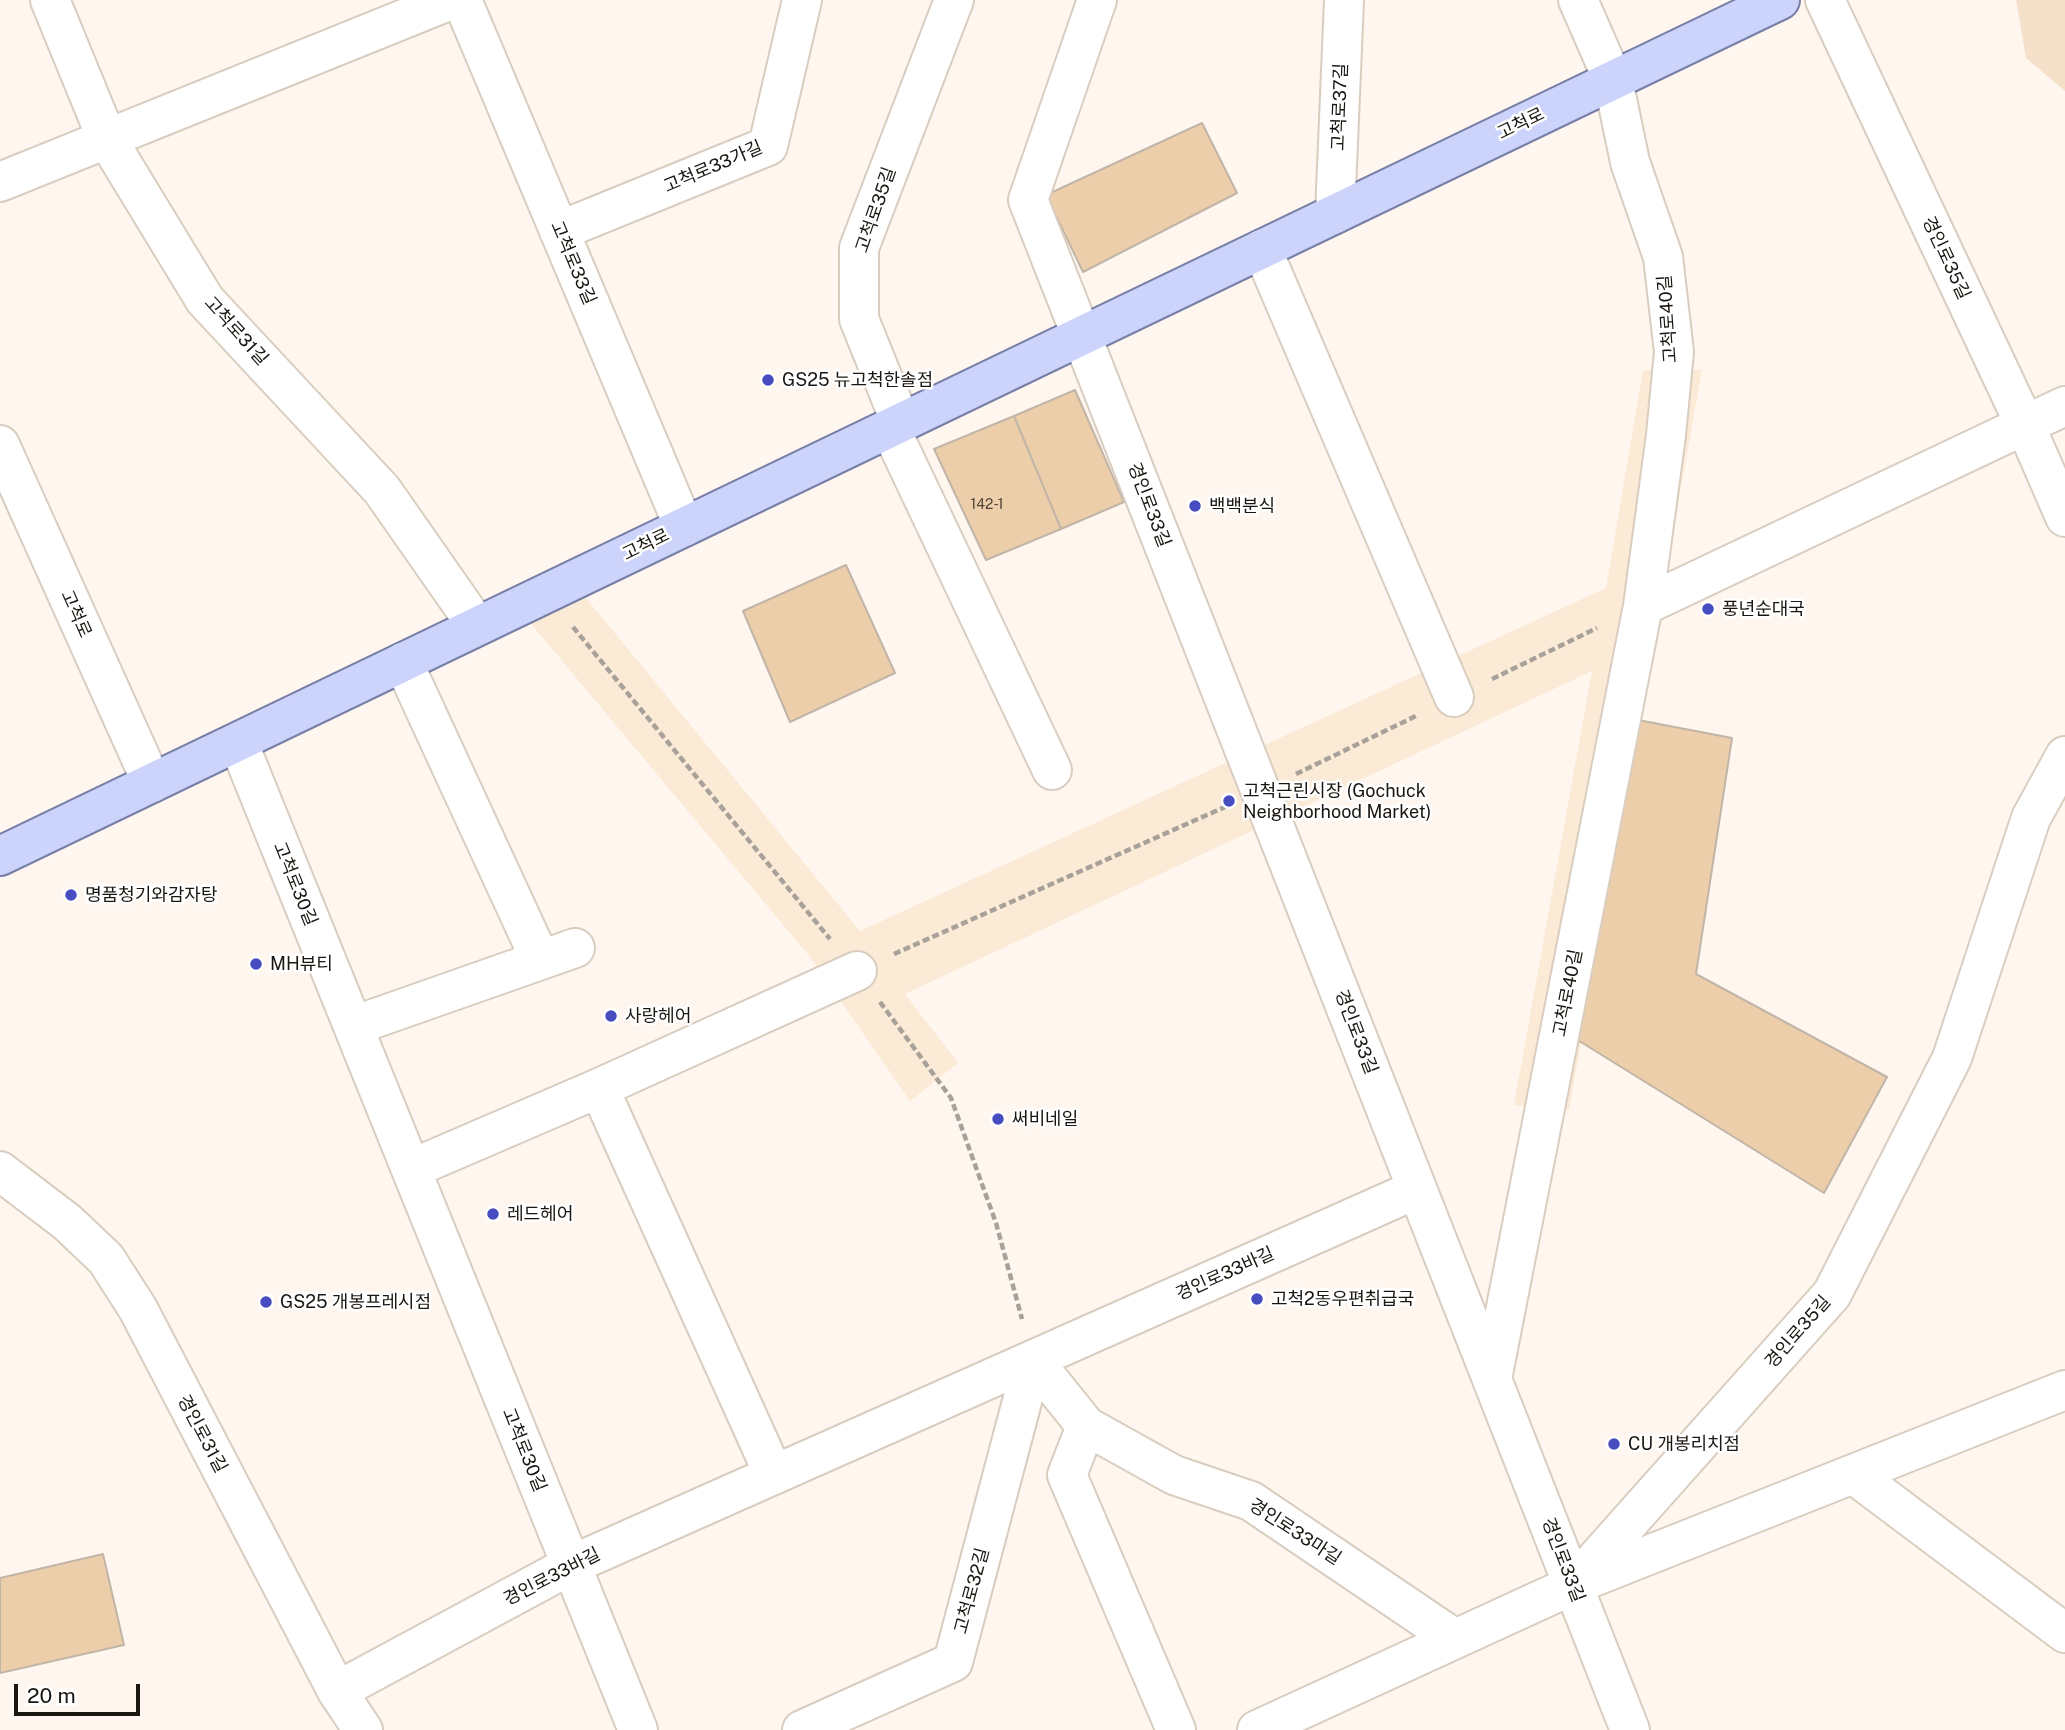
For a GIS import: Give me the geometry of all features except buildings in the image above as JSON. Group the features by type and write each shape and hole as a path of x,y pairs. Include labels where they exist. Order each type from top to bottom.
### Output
{"main road":[{"name":"고척로","path":"0,856 1780,0"}],"street":[{"name":"고척로31길","path":"50,0 107,139 205,300 383,490 477,626"},
{"path":"0,182 451,0"},
{"name":"고척로33길","path":"462,0 684,527"},
{"name":"고척로33가길","path":"559,231 768,146 802,0"},
{"name":"고척로35길","path":"896,425 859,319 859,248 954,0"},
{"path":"1083,335 1028,200 1097,0"},
{"name":"고척로37길","path":"1335,214 1344,0"},
{"name":"고척로40길","path":"1492,1379 1643,606 1666,435 1674,352 1663,257 1630,162 1613,80 1578,0"},
{"name":"경인로35길","path":"1825,0 2025,425 2065,517"},
{"path":"1262,249 1454,697"},
{"name":"경인로33길","path":"1083,335 1630,1730"},
{"path":"1643,606 2065,406"},
{"path":"896,425 1052,770"},
{"name":"고척로","path":"0,445 152,783"},
{"path":"353,1026 558,954 403,662"},
{"name":"고척로30길","path":"237,742 638,1730"},
{"name":"경인로35길","path":"1573,1585 1832,1294 1952,1058 2031,818 2065,756"},
{"path":"411,1169 857,971"},
{"path":"598,1088 774,1475"},
{"name":"경인로31길","path":"0,1171 67,1222 106,1259 138,1309 337,1691 363,1730"},
{"name":"경인로33바길","path":"337,1691 571,1565 1417,1189"},
{"path":"1033,1360 1086,1426 1067,1475 1176,1730"},
{"name":"고척로32길","path":"802,1730 953,1662 1033,1360"},
{"path":"1257,1730 1573,1585 2065,1390"},
{"name":"경인로33마길","path":"1086,1426 1174,1475 1251,1501 1455,1639"},
{"path":"1853,1474 2065,1633"}],"path":[{"path":"857,971 951,1098 996,1223 1033,1360"}],"shaded area":[{"path":"2016,0 2065,0 2065,91 2026,58"},
{"name":"고척근린시장 (Gochuck Neighborhood Market)","path":"1643,370 1702,370 1569,1110 1514,1105 1592,671 905,994 958,1063 910,1101 810,957 517,607 572,581 860,931 1606,588"}],"place":[{"name":"GS25 뉴고척한솔점","path":"768,380"},
{"name":"백백분식","path":"1195,506"},
{"name":"풍년순대국","path":"1708,609"},
{"name":"고척근린시장 (Gochuck Neighborhood Market)","path":"1229,801"},
{"name":"명품청기와감자탕","path":"71,895"},
{"name":"MH뷰티","path":"256,964"},
{"name":"사랑헤어","path":"611,1016"},
{"name":"써비네일","path":"998,1119"},
{"name":"레드헤어","path":"493,1214"},
{"name":"고척2동우편취급국","path":"1257,1299"},
{"name":"GS25 개봉프레시점","path":"266,1302"},
{"name":"CU 개봉리치점","path":"1614,1444"}]}
